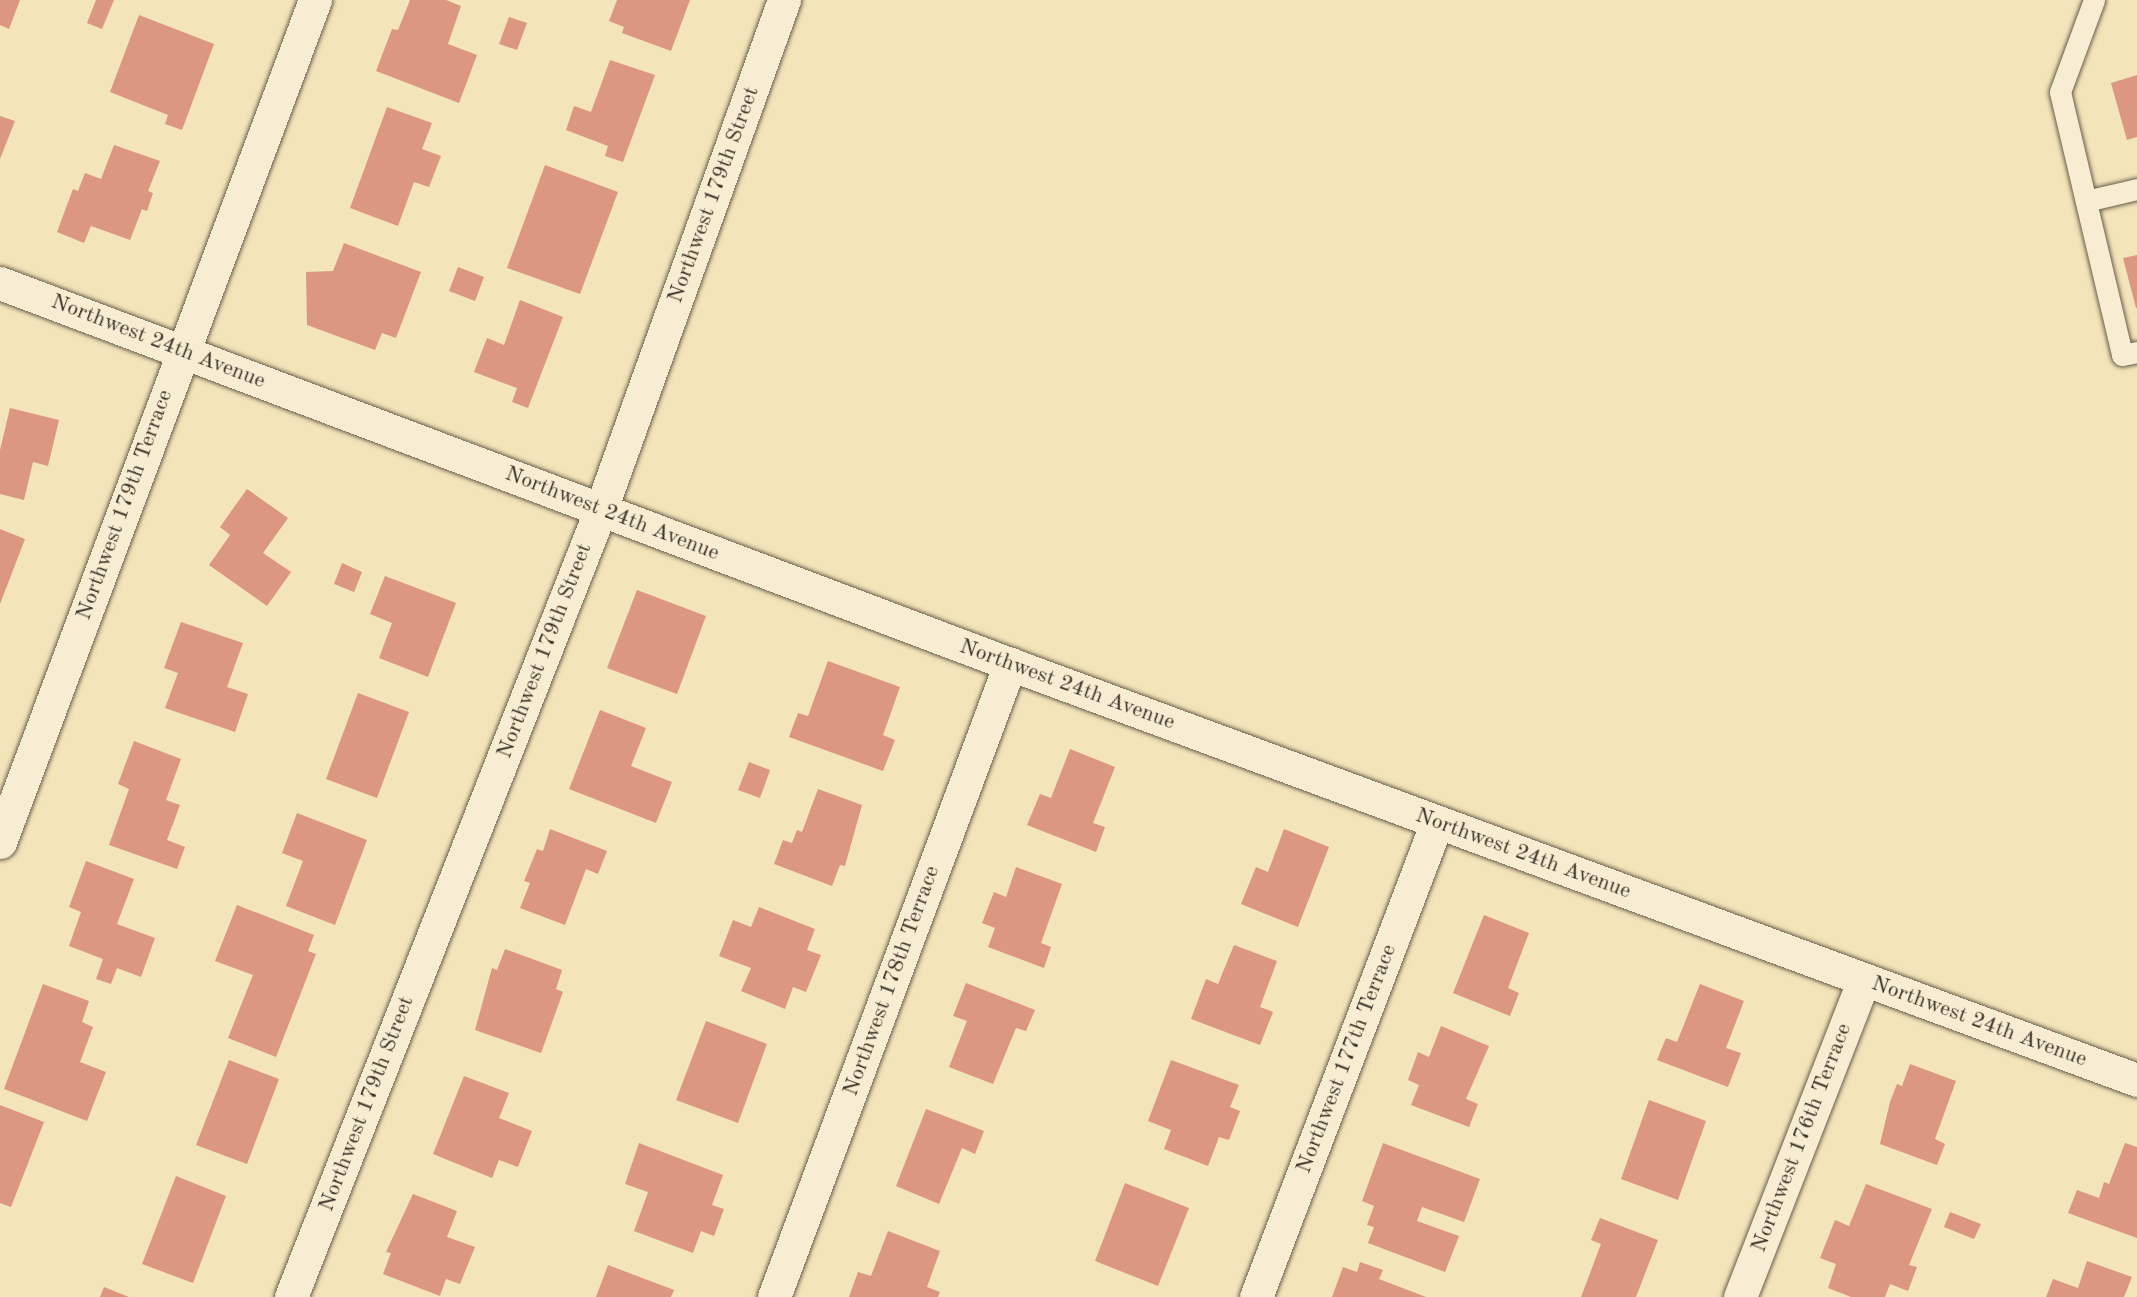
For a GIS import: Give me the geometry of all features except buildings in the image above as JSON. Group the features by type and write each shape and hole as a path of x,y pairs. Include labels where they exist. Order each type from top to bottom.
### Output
{"street":[{"name":"Northwest 179th Terrace","path":"0,842 315,0"},
{"name":"Northwest 179th Street","path":"291,1297 601,509 784,0"},
{"name":"Northwest 24th Avenue","path":"0,283 1010,664 2137,1080"},
{"name":"Northwest 178th Terrace","path":"774,1297 1010,664"},
{"name":"Northwest 177th Terrace","path":"1256,1297 1437,822"},
{"name":"Northwest 176th Terrace","path":"1740,1297 1864,979"}],"lane":[{"path":"2094,0 2060,92 2122,355 2137,352"},
{"path":"2086,201 2137,189"}]}
